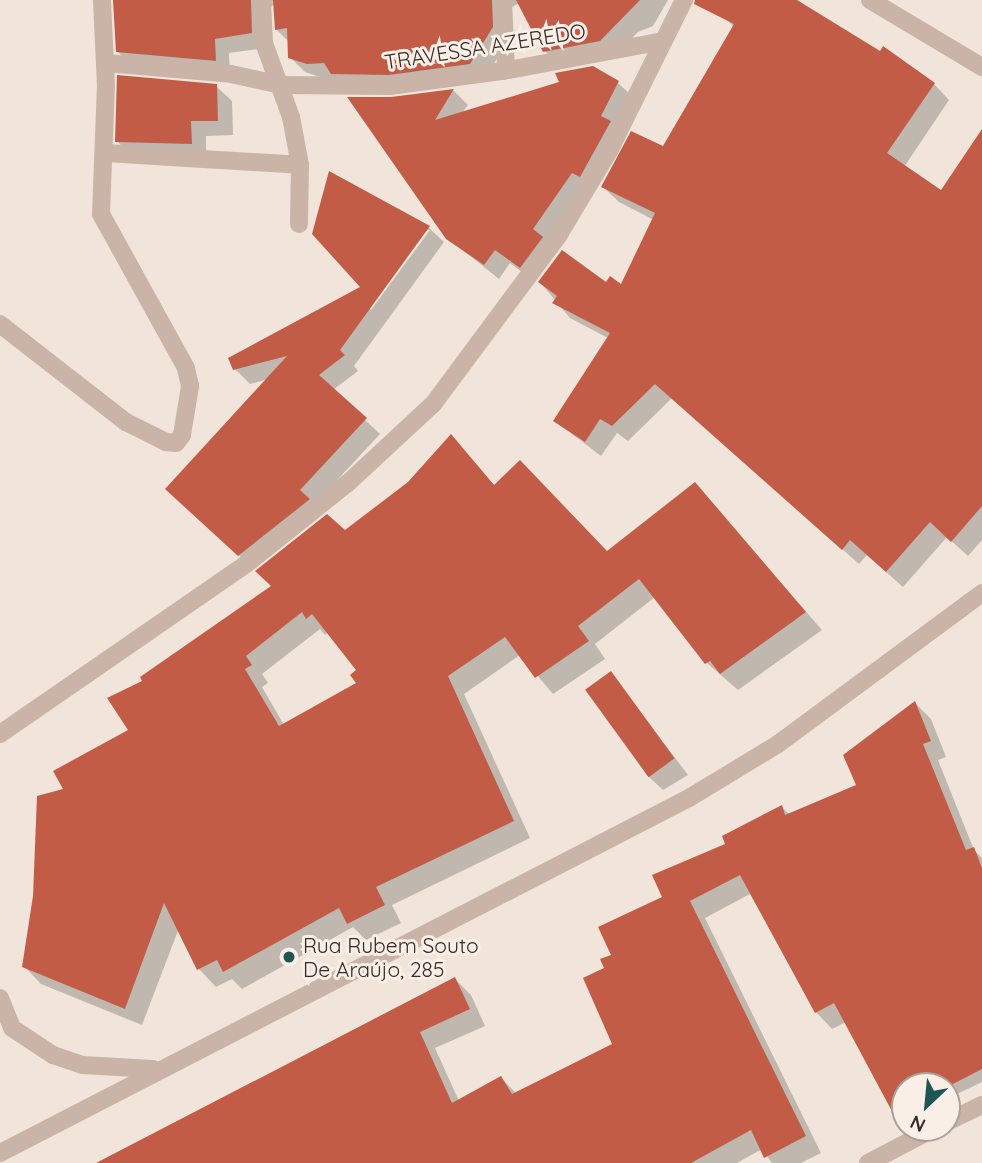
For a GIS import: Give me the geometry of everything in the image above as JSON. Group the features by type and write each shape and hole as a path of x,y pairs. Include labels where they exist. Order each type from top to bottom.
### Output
{"street":[{"path":"0,324 126,422 166,442 176,443 182,435 189,377 102,214 106,153 106,63 102,0"},
{"path":"262,0 264,43 281,85 300,165 299,224"},
{"path":"503,0 506,70"},
{"path":"0,753 1,734 246,564 348,483 434,403 558,236 610,151 684,0"},
{"path":"870,0 982,67"},
{"name":"TRAVESSA AZEREDO","path":"106,63 231,74 281,85 390,86 506,70 663,41"},
{"path":"106,153 300,165"},
{"path":"0,1153 157,1069 689,798 778,744 982,593"},
{"path":"0,998 12,1028 53,1055 82,1065 157,1069"},
{"path":"961,1115 982,1105"},
{"path":"868,1163 908,1142"}],"building":[{"path":"113,0 251,0 252,33 215,39 216,61 116,52"},
{"path":"273,0 492,0 493,27 470,64 389,75 331,74 324,63 307,64 288,58 287,28 275,30"},
{"path":"516,0 640,0 600,41 543,52"},
{"path":"695,0 797,0 880,51 883,46 935,83 887,153 941,190 982,129 982,506 951,542 930,522 886,572 850,540 842,550 655,384 612,426 600,419 585,442 553,421 610,333 552,303 557,296 538,282 562,250 606,282 610,276 621,284 655,213 601,187 631,131 663,146 734,24 694,4"},
{"path":"593,66 619,81 601,116 611,121 580,177 572,173 533,229 543,237 520,268 495,250 484,265 446,239 347,97 391,97 454,89 435,120 559,82 555,73"},
{"path":"117,75 217,84 218,121 191,121 192,144 115,142"},
{"path":"329,171 430,226 340,350 345,355 319,375 367,418 300,490 310,499 238,556 165,489 287,356 233,370 228,358 360,287 312,234"},
{"path":"451,434 494,485 520,460 607,551 695,482 806,612 720,674 710,661 705,664 639,579 578,626 589,641 535,678 505,637 448,676 514,821 376,887 385,905 347,924 339,908 223,972 217,960 197,970 164,903 125,1009 22,967 33,896 37,796 63,789 53,771 128,730 107,698 142,681 140,677 271,586 255,571 327,514 345,530 408,482","holes":["302,612 306,619 312,614 356,670 350,675 356,683 279,726 245,669 252,665 246,656"]},
{"path":"611,671 674,758 649,777 585,690"},
{"path":"915,701 931,741 923,744 966,850 974,847 982,868 982,1069 961,1080 961,1072 891,1072 891,1109 834,1003 815,1013 740,875 690,901 806,1136 764,1158 751,1130 691,1163 96,1163 455,977 470,1009 420,1032 452,1103 501,1076 512,1094 612,1044 583,978 604,968 600,959 611,955 598,927 662,897 652,875 725,844 722,836 782,805 785,815 856,785 843,755"}],"place":[{"name":"Rua Rubem Souto De Araújo, 285","path":"289,957"}]}
